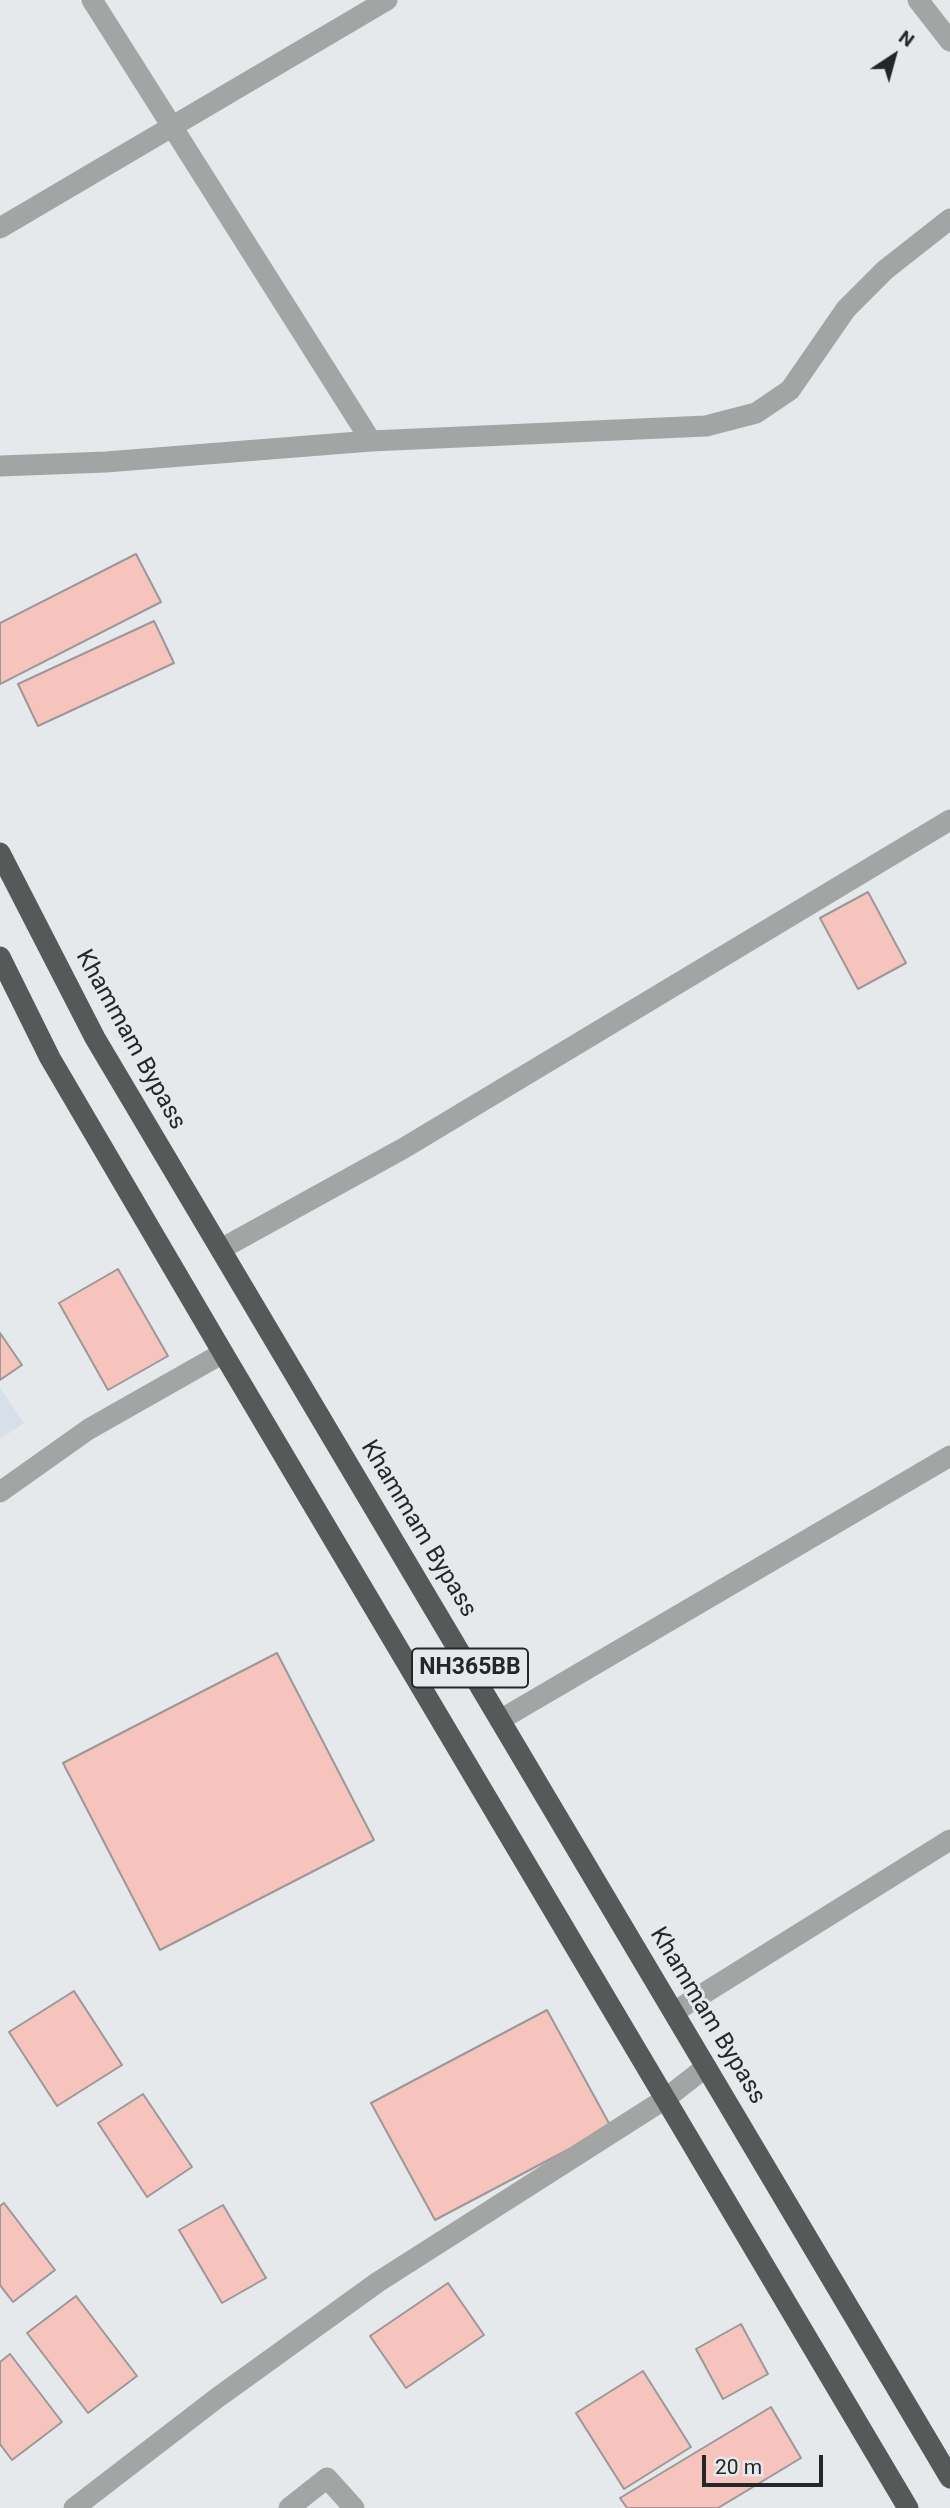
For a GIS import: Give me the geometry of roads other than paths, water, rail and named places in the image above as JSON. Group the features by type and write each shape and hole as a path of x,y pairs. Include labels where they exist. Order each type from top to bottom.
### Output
{"highway":[{"name":"Khammam Bypass","path":"0,853 95,1038 950,2478"},
{"name":"NH365BB","path":"0,957 50,1058 908,2508"}],"street":[{"path":"92,0 371,442"},
{"path":"0,228 387,0"},
{"path":"918,0 950,41"},
{"path":"0,466 106,462 371,442 706,426 755,413 790,390 846,309 885,270 950,219"},
{"path":"221,1249 404,1148 950,820"},
{"path":"0,1492 89,1429 223,1353"},
{"path":"500,1720 950,1457"},
{"path":"674,2012 950,1840"},
{"path":"74,2508 217,2399 378,2282 665,2099 706,2067"},
{"path":"289,2508 327,2478 354,2508"}]}
